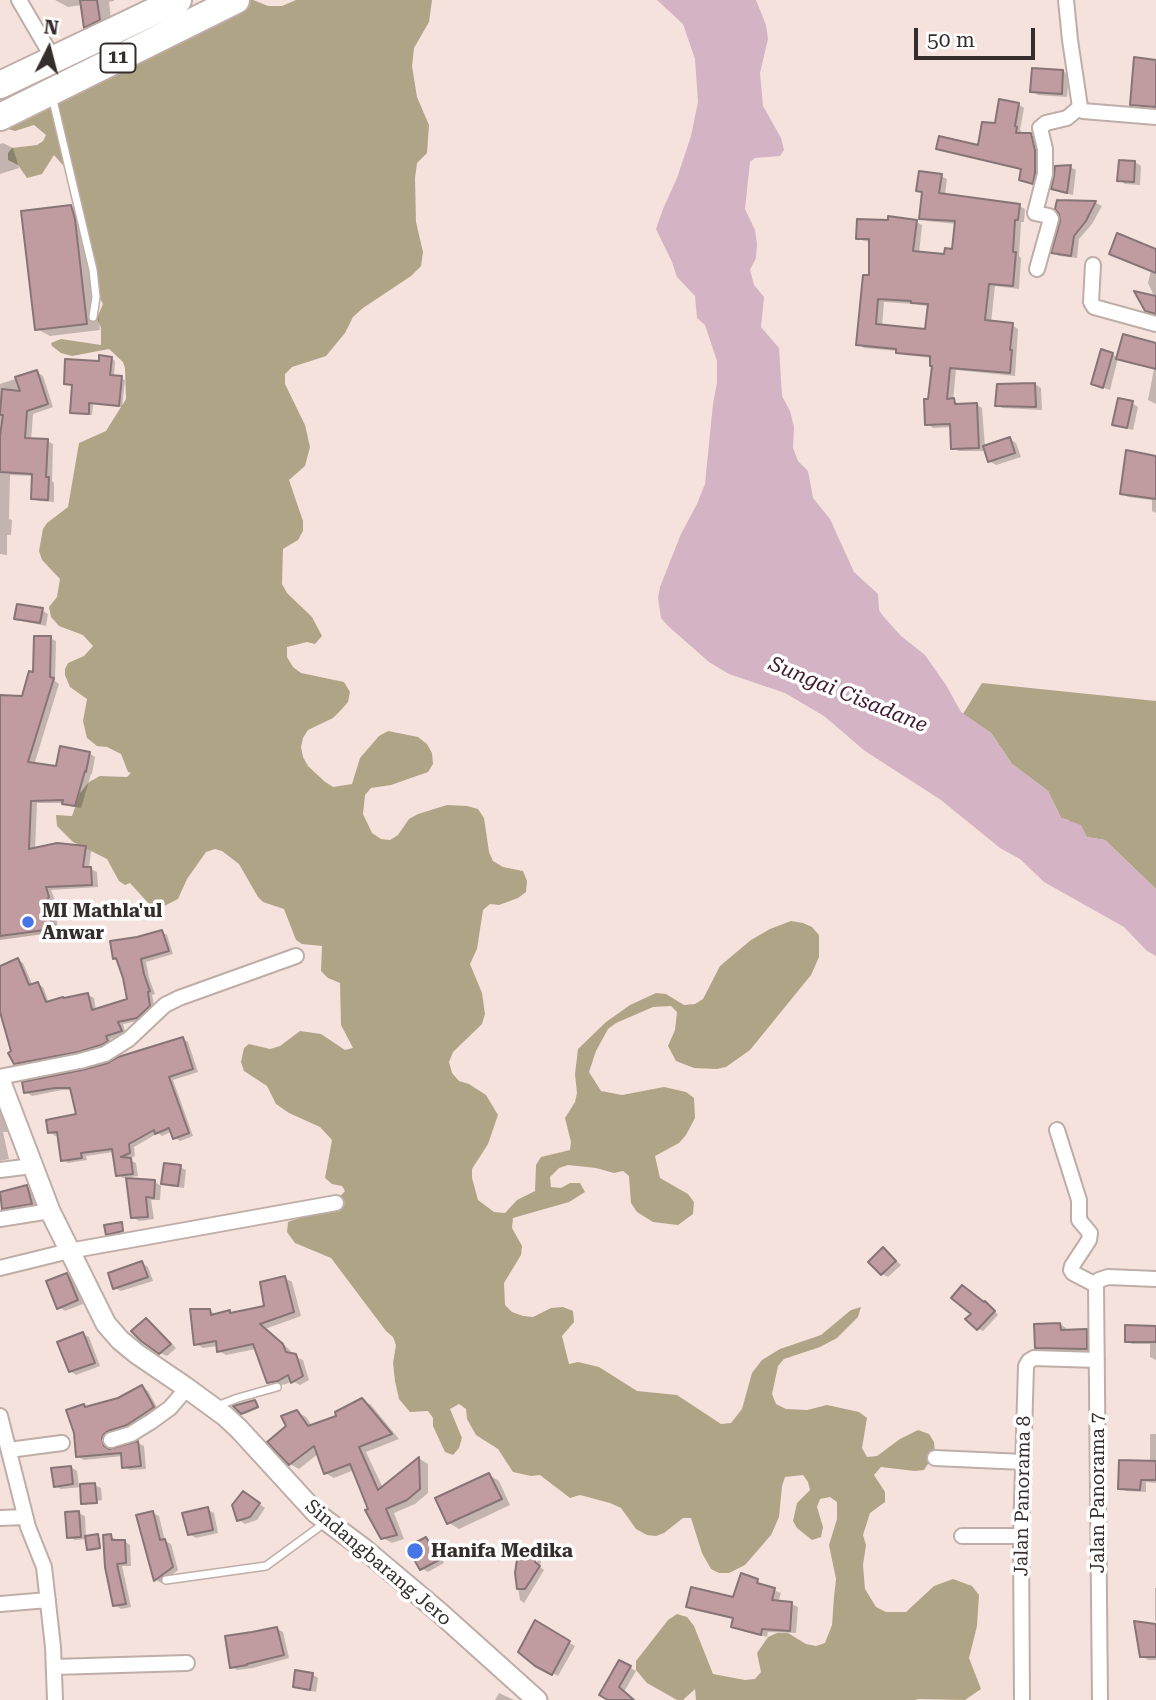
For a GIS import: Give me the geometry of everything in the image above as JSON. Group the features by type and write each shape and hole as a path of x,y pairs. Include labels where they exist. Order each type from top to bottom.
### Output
{"highway":[{"name":"11","path":"0,85 178,0"},
{"name":"11","path":"0,117 236,0"}],"street":[{"path":"19,0 54,61"},
{"path":"1066,0 1080,107 1083,111 1156,117"},
{"path":"1037,270 1051,219 1049,216 1035,213 1045,174 1045,149 1040,128 1046,123 1067,118 1080,107"},
{"path":"1093,265 1092,305 1156,324"},
{"path":"0,1079 105,1054 123,1044 165,1005 296,956"},
{"name":"Sindangbarang Jero","path":"0,1079 50,1211 106,1324 137,1354 213,1407 239,1429 316,1513 363,1548 439,1612 537,1700"},
{"path":"1058,1130 1079,1200 1079,1220 1090,1233 1089,1240 1071,1270 1096,1285 1108,1277 1156,1279"},
{"path":"0,1170 32,1166"},
{"path":"0,1268 69,1251 336,1203"},
{"path":"0,1219 50,1211"},
{"name":"Jalan Panorama 7","path":"1096,1285 1100,1700"},
{"name":"Jalan Panorama 8","path":"1022,1700 1021,1536 1027,1366 1034,1358 1097,1360"},
{"path":"111,1440 131,1434 152,1421 170,1408 187,1388"},
{"path":"0,1416 25,1517 44,1567 55,1700"},
{"path":"9,1450 62,1443"},
{"path":"935,1458 1024,1462"},
{"path":"0,1518 25,1517"},
{"path":"962,1536 1021,1536"},
{"path":"0,1604 48,1600"},
{"path":"54,1667 187,1663"}],"lane":[{"path":"51,92 93,270 96,297 93,317"},
{"path":"213,1407 277,1387"},
{"path":"166,1580 266,1566 327,1522"}],"shaded area":[{"path":"221,0 253,0 268,6 282,6 296,0 432,0 429,22 414,48 412,66 417,97 429,125 427,153 417,163 415,178 416,222 423,252 421,266 353,317 345,333 326,356 292,367 285,374 285,384 305,425 310,447 305,466 289,480 303,521 303,531 298,540 283,549 282,584 287,593 312,617 322,636 315,644 307,642 287,647 287,657 293,667 301,673 344,682 350,692 348,702 333,718 308,730 303,738 301,747 308,766 333,787 352,784 360,758 379,736 388,731 418,737 427,744 432,753 433,764 428,772 391,785 371,788 365,795 363,814 372,833 381,839 390,840 398,835 409,819 418,814 447,805 478,809 484,818 493,861 503,867 523,871 527,881 526,892 518,898 499,905 490,904 483,910 477,949 470,964 482,993 485,1014 482,1024 453,1052 449,1062 452,1073 459,1081 486,1095 498,1115 488,1144 472,1169 478,1200 494,1212 505,1213 517,1200 535,1191 536,1165 541,1157 570,1150 571,1142 565,1118 577,1093 575,1074 578,1049 606,1022 630,1005 656,993 666,994 684,1005 695,1004 703,999 720,966 751,940 770,929 791,921 812,927 819,935 819,957 811,975 750,1050 726,1067 694,1068 676,1061 668,1046 675,1030 677,1012 671,1006 653,1007 608,1029 589,1072 601,1091 622,1095 664,1087 686,1092 694,1098 695,1118 686,1135 679,1143 655,1156 660,1178 688,1194 694,1202 693,1214 678,1225 653,1222 637,1212 631,1203 629,1176 623,1171 614,1173 568,1165 559,1168 550,1177 551,1187 561,1188 570,1183 580,1183 585,1192 569,1202 513,1218 512,1228 522,1246 521,1255 504,1283 505,1305 512,1312 533,1317 551,1308 563,1307 573,1311 574,1322 562,1336 569,1364 578,1362 599,1367 637,1391 677,1395 721,1424 731,1423 742,1409 752,1373 762,1360 780,1349 821,1335 851,1310 861,1307 858,1317 837,1338 820,1347 784,1359 778,1366 772,1394 776,1404 786,1409 807,1410 827,1405 859,1412 867,1418 862,1448 867,1457 877,1456 918,1430 929,1434 934,1442 935,1453 924,1470 881,1467 874,1475 885,1492 885,1502 870,1513 863,1535 866,1545 863,1565 865,1589 876,1607 886,1612 906,1612 934,1586 953,1579 972,1586 979,1595 977,1626 969,1658 981,1689 965,1700 696,1700 695,1689 683,1700 677,1700 647,1683 636,1670 636,1661 668,1620 677,1614 687,1617 694,1626 713,1674 745,1680 755,1679 761,1672 757,1653 768,1637 777,1633 788,1633 806,1644 816,1646 825,1643 832,1625 836,1579 829,1545 837,1519 837,1502 830,1497 820,1499 817,1507 823,1527 821,1537 812,1540 797,1528 793,1521 797,1503 810,1490 808,1482 803,1475 785,1477 779,1517 771,1535 745,1565 729,1573 719,1573 711,1569 702,1553 691,1518 683,1518 664,1533 647,1535 636,1529 621,1508 580,1495 570,1498 540,1475 513,1472 498,1449 476,1435 467,1419 466,1409 459,1404 450,1409 462,1438 453,1455 445,1452 428,1411 410,1412 399,1399 393,1363 396,1345 393,1337 331,1258 295,1243 287,1232 288,1222 330,1207 345,1191 342,1186 332,1184 325,1178 332,1140 320,1127 276,1104 267,1086 244,1071 241,1062 244,1048 249,1044 270,1049 280,1046 300,1031 321,1034 345,1050 353,1048 341,1025 340,983 328,978 321,971 322,946 302,944 296,940 284,909 263,902 239,864 222,851 215,849 206,852 187,879 178,899 162,907 152,907 130,883 125,885 119,881 107,859 73,842 57,826 56,815 72,816 80,793 89,782 100,776 127,777 131,773 128,772 121,754 107,747 97,746 87,738 83,721 87,699 70,687 65,669 68,663 84,656 93,646 83,635 59,626 51,617 49,607 57,597 60,579 42,560 39,551 43,529 68,507 79,443 106,431 126,399 125,368 123,362 109,349 72,356 61,353 52,346 51,343 61,339 101,345 101,328 97,318 103,304 85,250 89,235 74,213 77,181 54,155 42,174 27,178 18,165 8,160 8,153 12,148 37,145 46,135 34,125 15,131 8,129 4,120 56,85 64,69 84,63"},
{"path":"982,683 1156,701 1156,889 1105,840 1087,837 1068,820 1061,818 1048,791 1012,764 991,733 963,714"},
{"name":"MI Mathla'ul Anwar","path":"53,905 57,932 0,940 0,913"}],"water":[{"name":"Sungai Cisadane","path":"657,0 756,0 766,25 768,39 760,73 763,106 781,138 784,150 780,156 755,158 750,162 745,209 755,230 757,244 756,258 750,270 754,285 764,297 761,327 779,348 782,396 794,427 793,448 798,461 808,471 813,498 830,519 854,572 878,594 879,610 883,616 901,636 925,655 961,712 991,733 1012,764 1048,791 1061,818 1081,825 1087,837 1105,840 1156,889 1156,956 1147,951 1124,927 1044,882 1020,859 1000,848 941,800 865,751 824,716 785,693 729,674 709,662 661,618 658,598 660,587 705,484 717,383 717,361 705,325 697,318 695,296 677,277 656,229 691,136 698,102 695,59 683,24"}],"building":[{"path":"80,0 97,0 100,20 84,28"},
{"path":"1134,57 1156,60 1156,107 1130,105"},
{"path":"1032,68 1063,70 1062,94 1030,92"},
{"path":"999,99 1019,103 1016,133 1031,133 1035,150 1033,184 1019,180 1021,169 936,149 939,136 978,145 982,122 995,123"},
{"path":"1119,160 1135,161 1134,182 1117,181"},
{"path":"1071,165 1067,193 1051,189 1055,166"},
{"path":"919,171 942,174 939,193 1020,204 1018,220 1015,220 1013,286 989,284 985,320 1013,323 1010,373 950,368 947,399 954,398 955,404 977,403 979,448 951,449 950,424 925,425 924,399 928,399 932,366 930,356 856,345 863,275 869,275 869,239 856,239 857,219 888,220 888,216 917,220 913,251 944,254 945,248 952,249 955,221 919,219 922,192 916,191","holes":["878,299 928,304 925,329 876,324"]},
{"path":"1057,200 1096,201 1086,221 1074,236 1071,256 1051,253 1060,221 1055,209"},
{"path":"71,205 87,324 35,330 21,211"},
{"path":"1117,233 1156,249 1156,273 1109,254"},
{"path":"1134,291 1156,296 1156,314 1145,311"},
{"path":"1123,334 1156,343 1156,369 1116,359"},
{"path":"1101,349 1113,353 1103,388 1091,384"},
{"path":"99,355 112,357 110,375 122,376 119,406 89,403 89,414 70,413 72,385 64,384 65,359 99,361"},
{"path":"37,370 48,404 27,411 25,438 48,439 48,500 31,499 32,474 0,472 2,389 20,391 15,377"},
{"path":"1035,383 1036,407 995,406 997,384"},
{"path":"1118,398 1133,401 1127,428 1112,425"},
{"path":"1010,437 1015,453 988,462 983,446"},
{"path":"1126,450 1156,456 1156,499 1120,494"},
{"path":"17,604 43,608 40,623 14,619"},
{"path":"34,636 51,636 50,677 54,678 28,762 56,766 60,746 90,752 75,806 62,804 63,800 31,801 29,849 57,843 86,846 83,867 91,867 92,885 46,887 52,929 0,936 0,695 22,696 29,671 33,672"},
{"path":"162,930 169,951 141,959 150,991 150,1006 137,1018 118,1022 122,1031 106,1036 108,1041 101,1045 14,1064 8,1053 11,1051 0,1012 0,966 18,958 29,985 38,982 46,1002 88,993 92,1010 127,999 116,958 113,959 110,941"},
{"path":"183,1037 193,1069 169,1077 189,1133 173,1139 169,1128 155,1134 154,1130 129,1144 130,1153 121,1157 131,1158 133,1174 116,1176 112,1149 81,1153 82,1158 61,1161 57,1132 48,1133 46,1120 76,1114 70,1088 24,1093 22,1082 108,1063 118,1057"},
{"path":"164,1163 181,1165 178,1186 161,1184"},
{"path":"126,1178 155,1180 154,1198 146,1197 148,1217 131,1218"},
{"path":"27,1185 32,1204 2,1209 0,1192"},
{"path":"122,1222 123,1231 106,1235 104,1225"},
{"path":"883,1247 896,1261 881,1275 868,1262"},
{"path":"142,1261 148,1277 113,1289 108,1273"},
{"path":"67,1273 78,1300 57,1309 46,1281"},
{"path":"285,1276 294,1312 260,1324 283,1344 286,1352 296,1354 303,1376 291,1383 288,1375 267,1383 253,1344 217,1352 216,1341 194,1345 190,1309 210,1309 211,1315 264,1306 260,1282"},
{"path":"962,1285 995,1311 977,1330 965,1319 971,1314 951,1298"},
{"path":"146,1318 171,1344 159,1354 131,1331"},
{"path":"1060,1323 1061,1330 1087,1329 1087,1349 1035,1348 1034,1324"},
{"path":"1125,1325 1156,1326 1156,1342 1125,1342"},
{"path":"83,1332 95,1363 69,1372 57,1342"},
{"path":"142,1385 154,1407 127,1425 108,1431 102,1438 104,1446 109,1449 138,1441 141,1466 122,1468 121,1453 76,1457 74,1433 66,1410 118,1398"},
{"path":"362,1398 392,1434 359,1447 378,1490 419,1457 420,1489 407,1500 386,1509 397,1535 381,1539 365,1510 368,1509 350,1464 324,1474 314,1446 289,1465 267,1442 286,1426 281,1416 297,1410 308,1426 336,1416 335,1412"},
{"path":"255,1400 258,1407 241,1414 233,1406"},
{"path":"1119,1460 1156,1461 1156,1480 1141,1480 1140,1490 1118,1489"},
{"path":"71,1466 73,1484 54,1487 51,1468"},
{"path":"489,1473 502,1499 447,1524 435,1498"},
{"path":"95,1483 97,1503 81,1504 80,1484"},
{"path":"243,1491 260,1503 250,1517 237,1521 232,1505"},
{"path":"208,1507 213,1530 188,1535 182,1513"},
{"path":"79,1511 81,1537 67,1538 65,1512"},
{"path":"153,1511 160,1540 165,1539 173,1567 154,1581 136,1515"},
{"path":"98,1534 100,1548 87,1550 85,1536"},
{"path":"111,1534 112,1540 125,1540 126,1563 117,1564 126,1604 113,1606 105,1567 103,1535"},
{"path":"426,1537 439,1560 420,1570 407,1547"},
{"path":"519,1546 537,1549 535,1562 540,1566 525,1589 517,1589 515,1573"},
{"path":"741,1573 758,1579 757,1583 775,1588 772,1600 792,1602 790,1631 762,1629 761,1635 731,1627 733,1618 686,1607 691,1587 733,1597"},
{"path":"535,1620 570,1641 552,1675 518,1652"},
{"path":"1134,1621 1156,1624 1156,1657 1140,1657"},
{"path":"277,1627 284,1655 230,1668 225,1636"},
{"path":"619,1660 631,1666 619,1687 634,1700 608,1700 599,1695"},
{"path":"295,1670 313,1673 310,1690 293,1687"}],"place":[{"name":"MI Mathla'ul Anwar","path":"28,922"},
{"name":"Hanifa Medika","path":"415,1551"}]}
